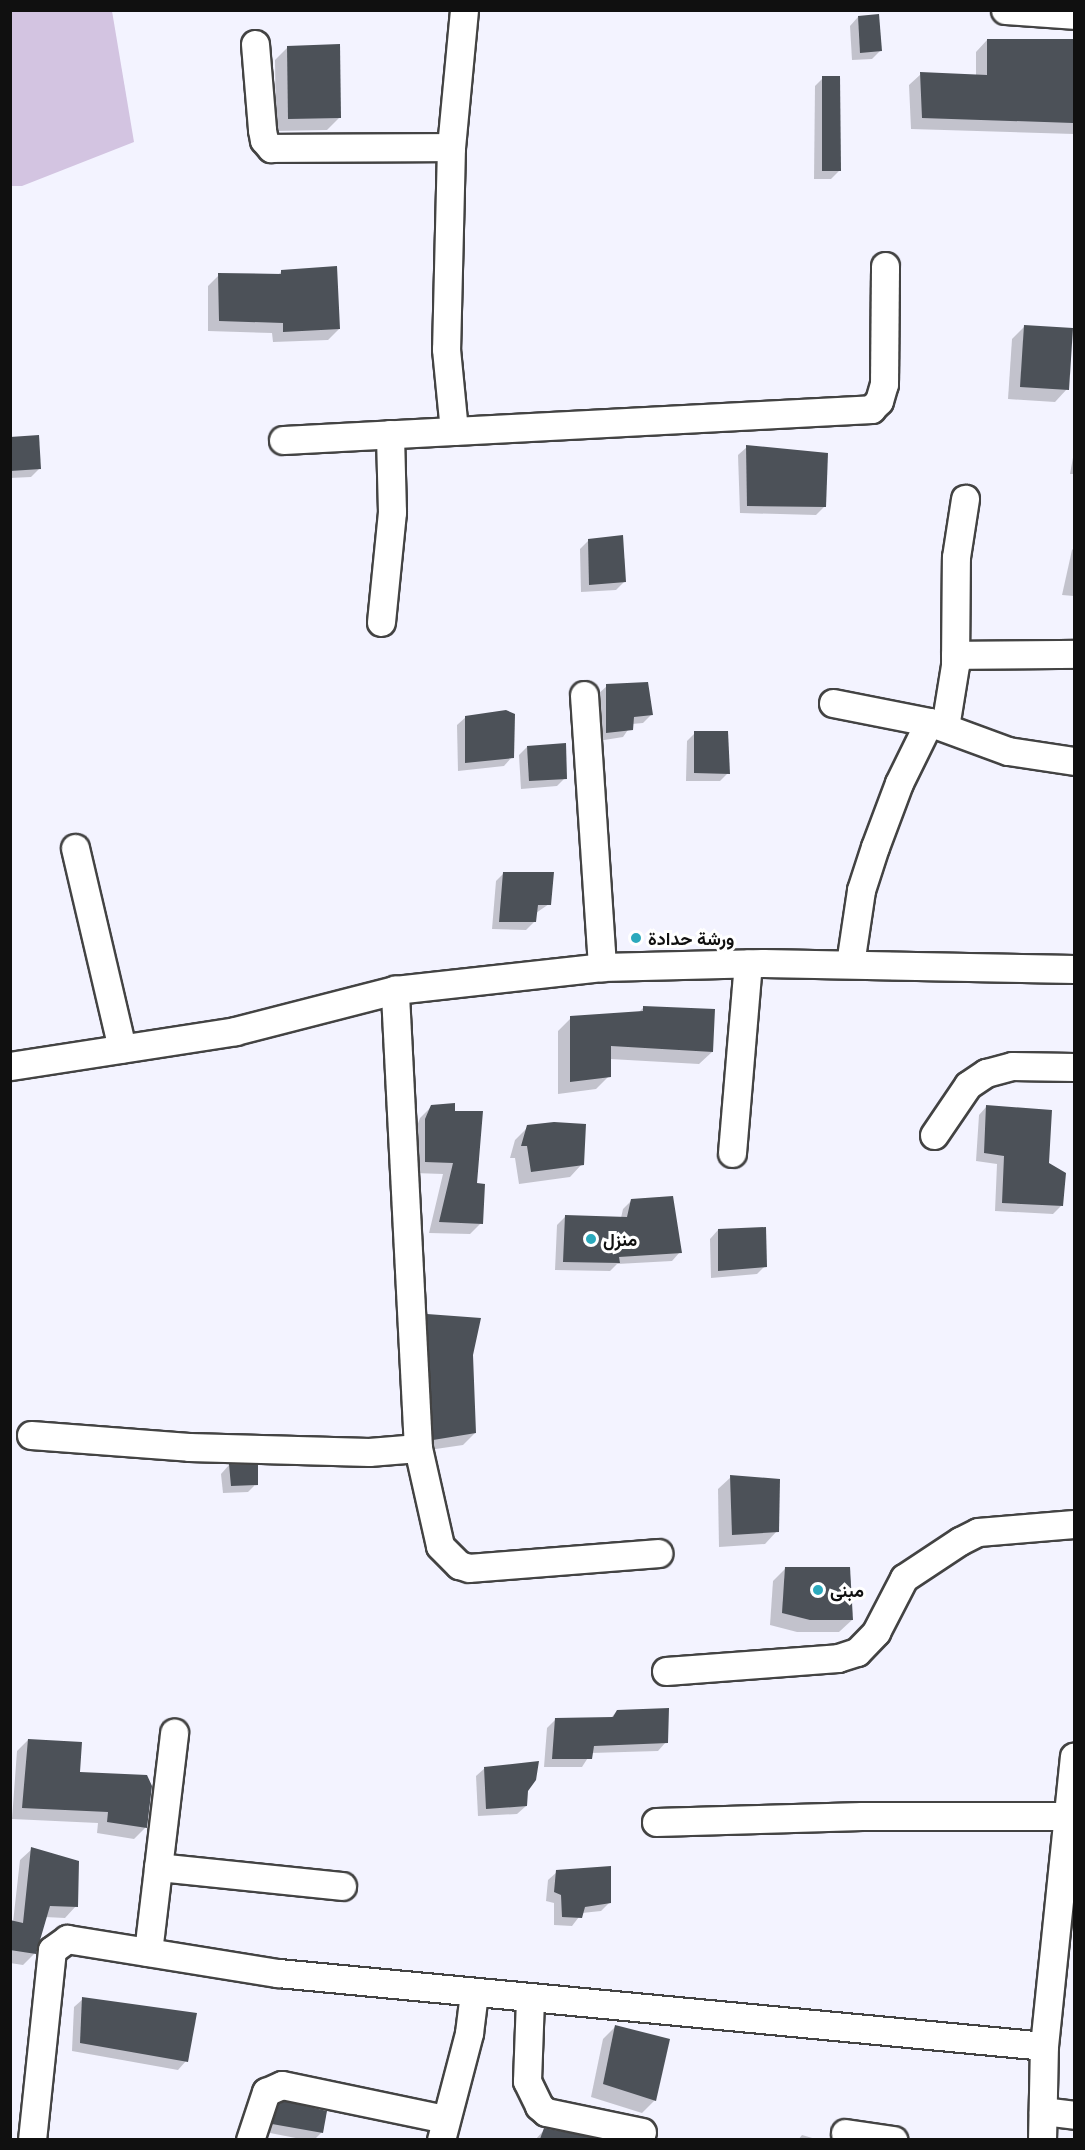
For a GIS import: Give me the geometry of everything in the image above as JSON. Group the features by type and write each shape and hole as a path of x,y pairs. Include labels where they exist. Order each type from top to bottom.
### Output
{"street":[{"path":"454,431 446,349 451,147 464,10"},
{"path":"1005,10 1074,15"},
{"path":"255,44 262,130 268,146 291,150 451,147"},
{"path":"283,440 872,409 879,401 884,384 885,266"},
{"path":"381,622 392,512 390,434"},
{"path":"850,964 861,890 875,847 899,783 937,724 955,655 956,557 965,499"},
{"path":"955,655 1074,654"},
{"path":"584,695 602,967"},
{"path":"833,703 937,724 1008,751 1074,761"},
{"path":"75,848 122,1049"},
{"path":"732,1153 748,964"},
{"path":"10,1066 235,1031 395,990 602,967 850,964 1074,969"},
{"path":"395,990 418,1448 440,1546 459,1565 469,1568 658,1553"},
{"path":"934,1135 949,1108 976,1078 1012,1066 1074,1067"},
{"path":"31,1435 189,1447 369,1452 418,1448"},
{"path":"666,1671 838,1658 857,1652 876,1632 904,1578 950,1546 978,1532 1074,1524"},
{"path":"148,1952 174,1732"},
{"path":"1042,2139 1044,2046 1068,1911 1066,1816 1074,1757"},
{"path":"656,1822 1066,1816"},
{"path":"158,1867 342,1886"},
{"path":"32,2139 52,1950 67,1939 278,1972 530,1999 1044,2046"},
{"path":"250,2139 266,2092 282,2085 443,2129 469,2033 474,1993"},
{"path":"530,1999 527,2081 539,2106 546,2112 642,2132"},
{"path":"1043,2111 1074,2115"},
{"path":"845,2133 893,2139"}],"shaded area":[{"path":"10,11 112,11 134,142 22,186 11,186"}],"building":[{"path":"879,14 882,51 860,53 858,16"},
{"path":"987,39 1073,39 1073,123 922,118 920,72 987,75"},
{"path":"340,44 341,118 288,119 287,46"},
{"path":"822,76 840,76 841,171 822,171"},
{"path":"337,266 340,329 283,332 283,323 219,321 218,273 281,274 281,270"},
{"path":"1024,325 1073,328 1069,390 1020,387"},
{"path":"39,435 41,469 10,471 10,437"},
{"path":"746,445 828,453 826,507 747,506"},
{"path":"623,535 626,582 589,585 588,539"},
{"path":"648,682 653,715 634,717 633,730 606,733 606,684"},
{"path":"506,710 515,714 514,758 465,763 465,716"},
{"path":"694,731 728,731 730,774 694,773"},
{"path":"566,743 567,779 529,781 527,746"},
{"path":"503,872 554,872 551,905 538,905 536,922 499,922"},
{"path":"643,1006 715,1009 713,1052 611,1046 611,1077 570,1082 570,1016 643,1011"},
{"path":"455,1103 455,1111 483,1111 477,1183 485,1184 483,1224 439,1222 453,1163 425,1162 425,1119 431,1105"},
{"path":"986,1105 1052,1110 1049,1163 1066,1173 1063,1206 1002,1203 1004,1156 984,1153"},
{"path":"554,1122 586,1124 584,1165 531,1172 527,1146 521,1146 527,1125"},
{"path":"673,1196 682,1253 619,1257 620,1263 563,1262 565,1215 627,1217 631,1199"},
{"path":"766,1227 767,1267 718,1271 718,1229"},
{"path":"427,1314 481,1318 473,1355 476,1433 433,1440"},
{"path":"229,1464 258,1465 258,1485 231,1486"},
{"path":"730,1475 780,1479 779,1532 732,1535"},
{"name":"مبنى","path":"785,1567 850,1567 853,1620 810,1620 782,1613"},
{"path":"669,1708 668,1743 594,1746 592,1759 552,1759 555,1718 613,1717 617,1710"},
{"path":"28,1739 82,1742 80,1772 147,1775 152,1786 147,1828 107,1822 108,1812 22,1808"},
{"path":"539,1761 536,1780 528,1791 527,1806 486,1809 484,1767"},
{"path":"31,1847 79,1861 78,1907 50,1906 36,1954 10,1950 10,1920 23,1923"},
{"path":"611,1866 611,1903 585,1907 582,1918 562,1917 561,1895 554,1892 556,1870"},
{"path":"82,1997 197,2013 188,2062 80,2043"},
{"path":"615,2025 670,2039 656,2101 603,2084"},
{"path":"284,2101 327,2111 323,2133 272,2124 279,2104"},
{"path":"544,2128 601,2139 540,2139"}],"place":[{"name":"ورشة حدادة","path":"636,938"},
{"name":"منزل","path":"591,1239"},
{"name":"مبنى","path":"818,1590"}]}
